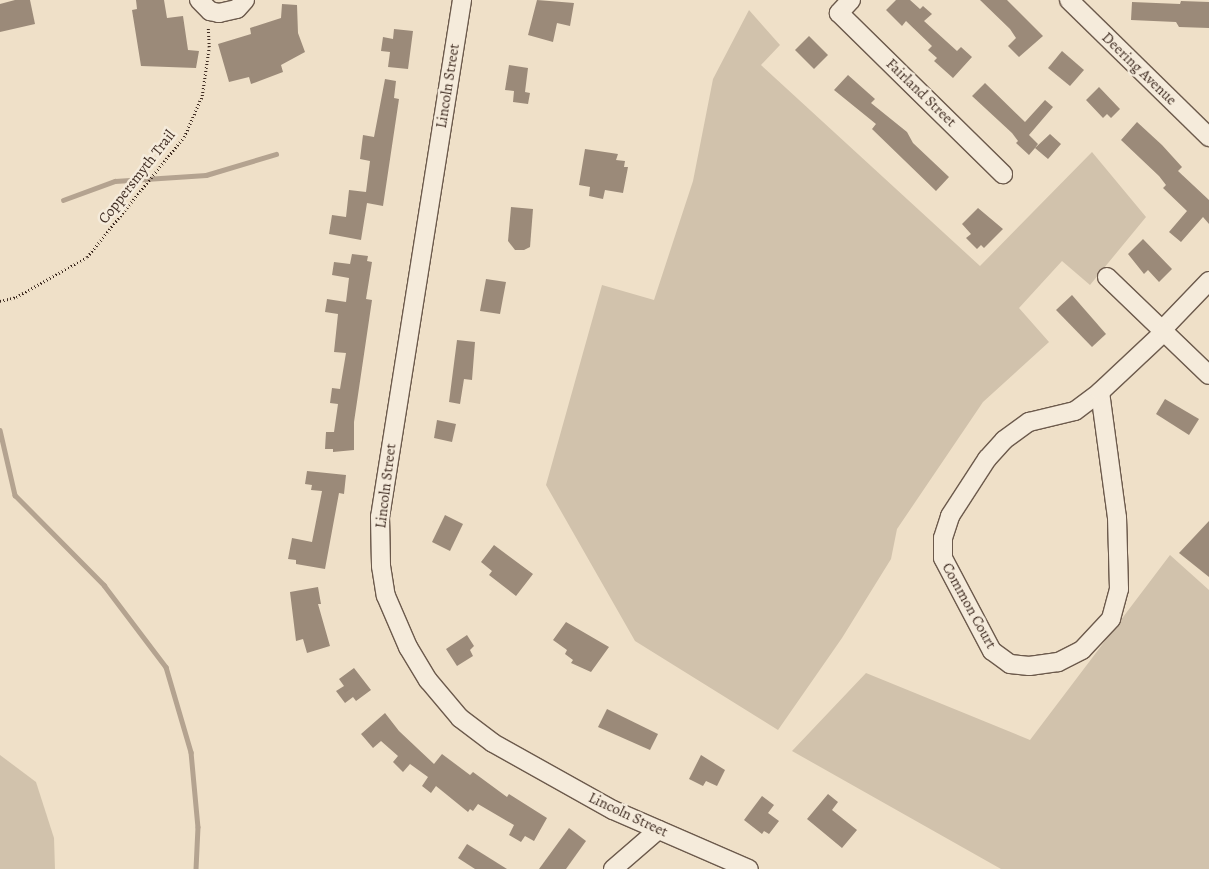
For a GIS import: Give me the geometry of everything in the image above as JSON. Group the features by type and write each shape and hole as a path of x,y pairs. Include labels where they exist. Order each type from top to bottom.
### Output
{"street":[{"path":"205,5 228,13 245,0"},
{"name":"Lincoln Street","path":"462,0 380,517 381,558 386,596 408,647 432,687 460,718 513,756 613,810 749,869"},
{"name":"Fairland Street","path":"851,0 839,13 1003,174"},
{"name":"Deering Avenue","path":"1069,0 1208,136"},
{"path":"1107,277 1209,375"},
{"name":"Common Court","path":"1100,392 1117,517 1119,589 1111,619 1082,650 1058,662 1029,666 1010,664 992,651 955,586 943,558 945,531 950,516 987,459 1004,440 1029,422 1074,411 1100,392 1163,331 1209,281"},
{"path":"612,869 658,830"}],"path":[{"name":"Coppersmyth Trail","path":"0,301 16,297 87,256 184,137 202,96 210,47 205,5"}],"shaded area":[{"path":"749,10 780,45 761,65 980,266 1092,152 1146,217 1090,285 1062,261 1019,308 1049,342 983,402 897,529 891,559 842,638 778,730 635,641 546,485 602,285 654,300 693,181 713,79"},
{"path":"1170,555 1209,590 1209,869 1001,869 792,751 866,673 1030,740"},
{"path":"0,755 36,782 54,838 55,869 0,869"}],"building":[{"path":"15,0 30,0 35,24 0,32 0,4"},
{"path":"136,0 164,0 167,18 183,16 188,50 199,51 196,68 141,66 132,10 137,9"},
{"path":"537,0 574,3 570,26 557,23 553,42 528,35"},
{"path":"896,0 910,0 920,9 923,6 932,14 924,21 957,51 961,47 972,57 953,78 934,61 937,58 928,50 932,46 906,21 902,26 886,10"},
{"path":"980,0 1007,0 1043,36 1019,57 1008,46 1016,38 1010,29"},
{"path":"1181,1 1209,2 1209,28 1179,27 1176,22 1131,20 1132,2 1180,4"},
{"path":"282,4 297,5 298,33 305,52 281,65 283,72 251,84 249,77 229,82 218,44 251,34 250,28 281,18"},
{"path":"394,29 413,31 408,69 388,67 390,52 381,51 383,37 393,39"},
{"path":"809,36 828,55 814,69 795,50"},
{"path":"1062,51 1084,70 1070,86 1048,68"},
{"path":"509,65 528,68 525,92 530,93 528,104 513,102 514,91 505,90"},
{"path":"848,75 875,99 871,103 907,132 913,143 949,177 936,191 872,129 876,124 834,90"},
{"path":"385,79 396,81 394,98 399,99 383,206 367,203 361,240 329,234 332,215 346,217 349,190 366,192 370,161 360,159 363,135 374,137"},
{"path":"985,83 1025,122 1045,100 1053,107 1029,135 1038,144 1029,155 1016,143 1018,141 1012,133 972,96"},
{"path":"1099,87 1120,109 1111,118 1107,114 1103,118 1086,100"},
{"path":"1137,122 1182,167 1178,171 1209,200 1209,224 1203,217 1181,242 1169,232 1187,211 1163,188 1166,185 1159,176 1121,140"},
{"path":"1050,134 1061,144 1048,159 1035,148"},
{"path":"585,149 618,154 616,160 625,161 624,167 628,167 623,193 605,190 603,199 589,196 590,187 579,185"},
{"path":"511,207 533,209 530,247 524,250 515,250 508,241"},
{"path":"978,208 1003,229 984,248 981,245 977,249 966,238 971,234 962,224"},
{"path":"1143,239 1172,269 1159,282 1148,270 1144,274 1128,254"},
{"path":"352,254 368,256 367,261 372,262 366,299 372,300 354,422 354,450 333,452 333,449 325,449 326,432 334,432 338,404 330,403 332,388 340,389 346,353 334,352 338,314 325,312 327,299 346,302 349,278 332,275 334,262 350,264"},
{"path":"486,279 506,282 500,314 480,311"},
{"path":"1072,295 1106,334 1092,347 1056,310"},
{"path":"457,340 475,342 472,380 464,379 460,404 449,402"},
{"path":"1165,399 1199,419 1189,435 1156,414"},
{"path":"437,420 456,424 452,442 434,438"},
{"path":"307,471 346,475 344,494 339,493 325,569 296,564 296,560 288,559 292,538 312,542 322,491 311,490 312,485 305,484"},
{"path":"445,515 463,524 450,551 432,542"},
{"path":"1209,521 1209,577 1179,553"},
{"path":"494,545 533,574 516,596 489,575 492,571 481,562"},
{"path":"318,587 321,604 318,604 330,646 307,653 303,639 296,641 290,592"},
{"path":"566,622 609,647 591,672 571,663 573,660 565,654 567,650 553,640"},
{"path":"467,635 474,646 470,650 473,656 457,666 446,649"},
{"path":"354,668 371,690 356,701 353,697 345,703 336,691 344,686 339,679"},
{"path":"607,709 658,734 650,750 598,727"},
{"path":"385,713 399,731 434,764 442,754 470,775 473,772 507,797 509,794 547,818 534,841 525,836 521,842 509,835 514,825 478,804 473,811 470,809 468,812 436,786 431,793 422,786 428,777 410,764 403,772 393,762 398,756 381,741 373,748 361,734"},
{"path":"701,755 725,770 717,786 706,781 703,786 689,779"},
{"path":"828,794 838,802 832,810 857,830 842,848 807,819"},
{"path":"762,796 774,805 768,813 779,821 769,834 764,831 762,834 744,820"},
{"path":"569,828 586,841 566,869 539,869"},
{"path":"467,844 507,869 475,869 458,858"}],"waterway":[{"path":"63,200 115,181 206,175 276,154"},
{"path":"0,430 15,495 104,585 166,667 191,752 198,827 196,869"}]}
